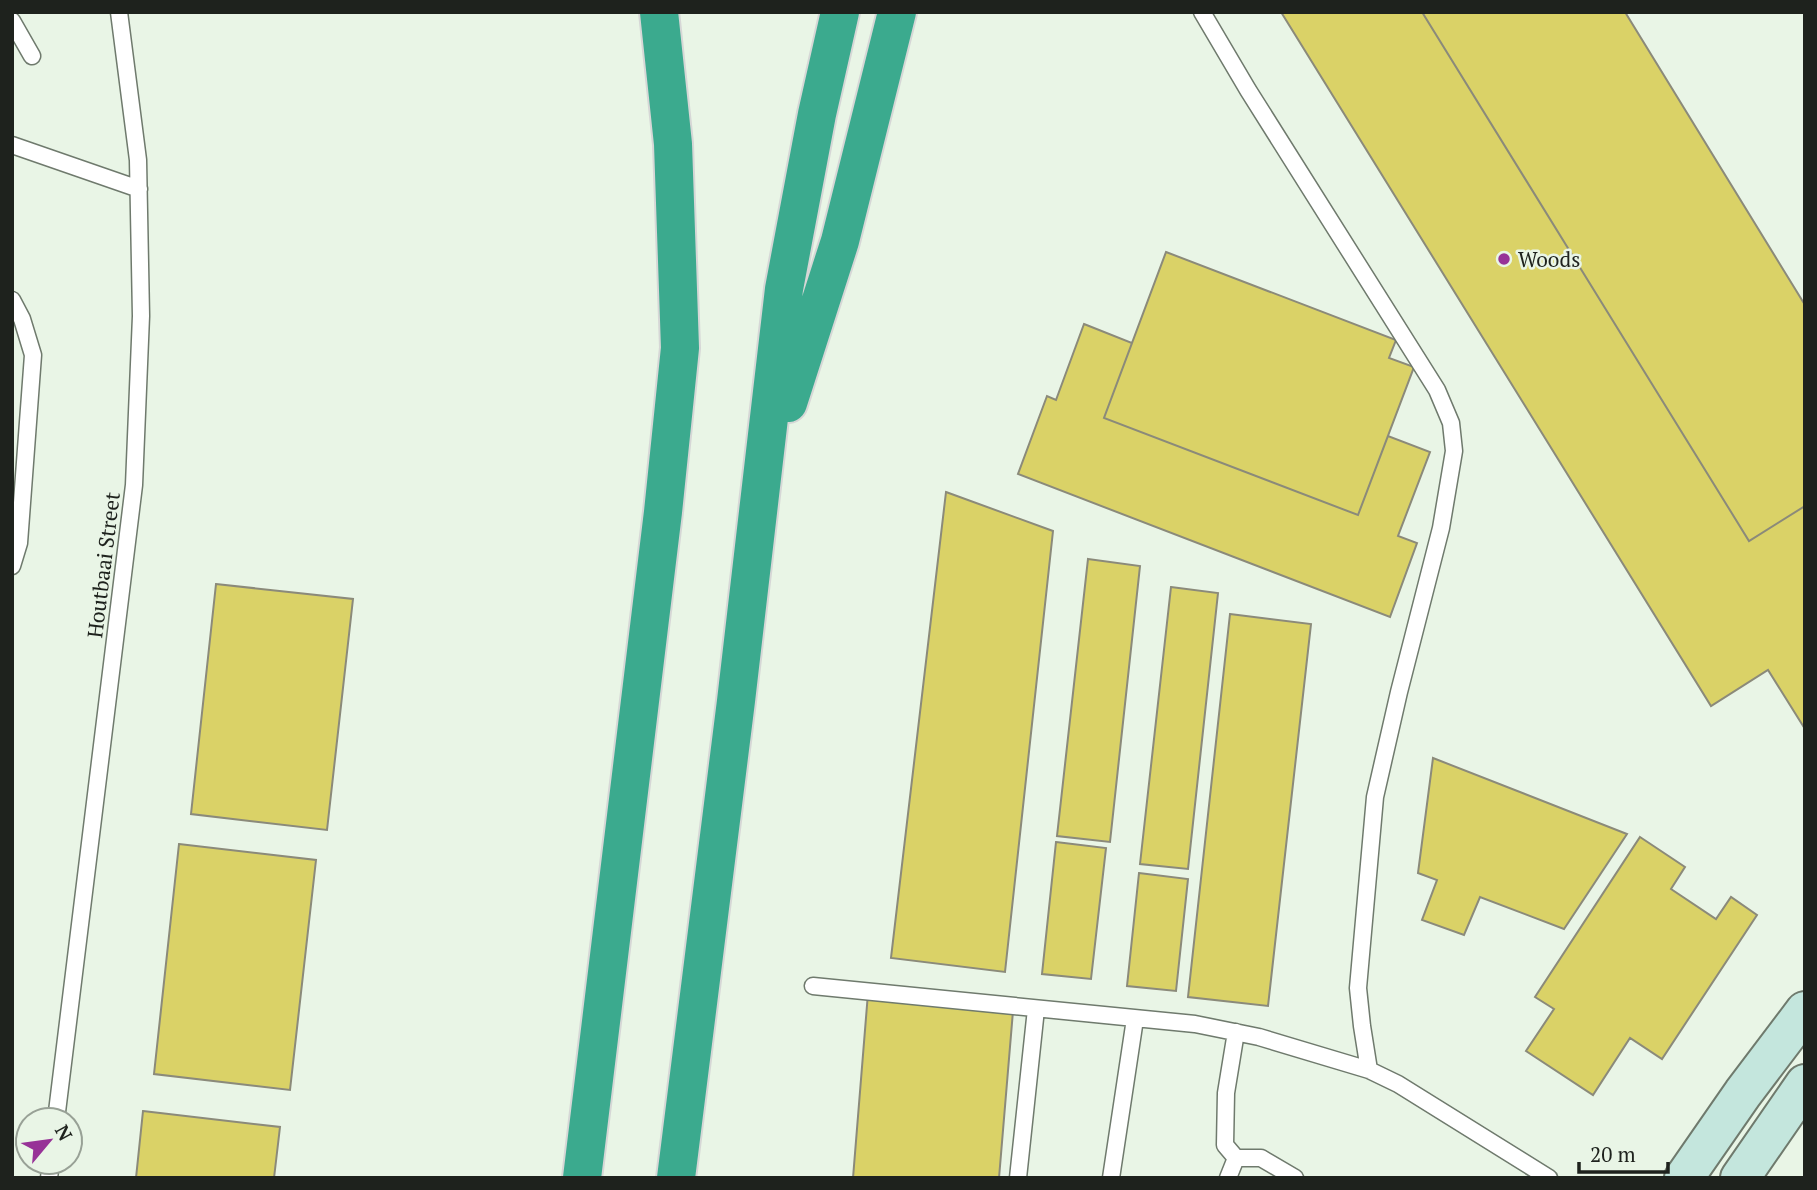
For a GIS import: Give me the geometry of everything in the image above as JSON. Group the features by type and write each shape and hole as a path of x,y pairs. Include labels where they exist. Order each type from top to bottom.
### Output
{"highway":[{"path":"643,12 673,144"},
{"path":"582,1178 663,512 680,348 673,144 659,12"},
{"path":"676,1178 784,289 817,114 840,12"},
{"path":"760,489 840,241 897,12"}],"main road":[{"path":"1684,1178 1805,1011"},
{"path":"1740,1178 1805,1084"}],"lane":[{"name":"Houtbaai Street","path":"58,1106 134,485 141,316 139,190 138,160 119,12"},
{"path":"1202,12 1248,90 1437,390 1451,423 1454,451 1441,528 1375,797 1358,988 1369,1070"},
{"path":"12,21 32,56"},
{"path":"12,145 139,190"},
{"path":"12,300 22,319 33,355 19,543 12,566"},
{"path":"12,437 24,457"},
{"path":"813,986 1195,1024 1284,1044 1369,1070 1398,1084 1531,1172 1549,1178"},
{"path":"1018,1178 1036,1009"},
{"path":"1111,1178 1135,1018"},
{"path":"1236,1032 1226,1093 1225,1145 1236,1158 1261,1158 1295,1178"},
{"path":"1228,1178 1236,1158"}],"building":[{"name":"Woods","path":"1281,12 1422,12 1749,541 1805,506 1805,729 1768,670 1711,706"},
{"name":"Woods","path":"1422,12 1625,12 1805,305 1805,506 1749,541"},
{"path":"1166,252 1396,340 1389,358 1414,367 1358,515 1104,418"},
{"path":"1084,324 1132,343 1104,418 1358,515 1388,436 1430,452 1398,536 1417,543 1390,617 1018,474 1047,396 1056,400"},
{"path":"946,492 1053,531 1005,972 891,958"},
{"path":"1088,559 1140,566 1110,842 1057,836"},
{"path":"216,584 353,599 327,830 191,814"},
{"path":"1171,587 1218,593 1188,869 1140,864"},
{"path":"1230,614 1311,624 1268,1006 1188,997"},
{"path":"1433,758 1627,834 1564,929 1480,897 1464,935 1422,920 1437,880 1418,873"},
{"path":"1640,837 1685,867 1671,889 1716,919 1731,897 1757,915 1662,1059 1630,1038 1593,1095 1526,1051 1554,1009 1535,997"},
{"path":"1056,842 1106,848 1091,979 1042,974"},
{"path":"179,844 316,860 290,1090 154,1074"},
{"path":"1139,873 1188,879 1176,991 1127,986"},
{"path":"868,993 1013,1011 999,1178 853,1178"},
{"path":"143,1111 280,1127 274,1178 136,1178"}],"place":[{"name":"Woods","path":"1504,259"}]}
